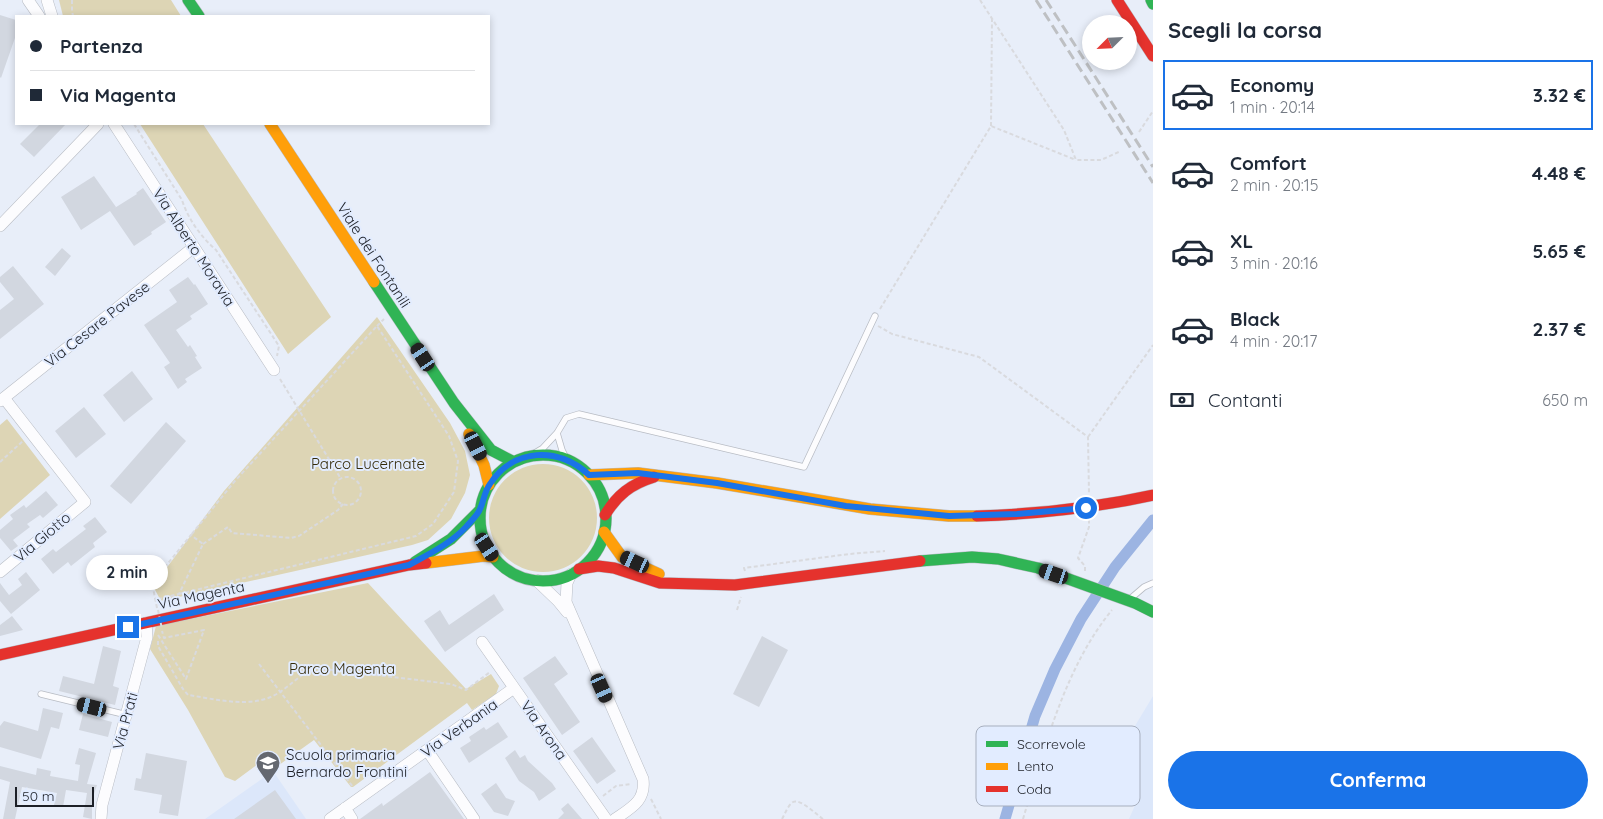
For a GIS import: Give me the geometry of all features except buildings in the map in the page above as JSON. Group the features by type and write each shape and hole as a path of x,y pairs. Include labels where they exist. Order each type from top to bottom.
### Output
{"main road":[{"path":"188,0 198,15"},
{"path":"1117,0 1153,56"},
{"path":"1151,0 1153,4"},
{"name":"Viale dei Fontanili","path":"271,125 454,403 491,450 514,462"},
{"name":"Viale dei Fontanili","path":"454,403 483,460 489,485"},
{"path":"575,571 594,555 604,532 605,515 602,497 589,475 567,460 547,455 528,457 514,462 499,472 489,485 480,510 480,521 482,535 493,556 510,572 526,579 550,580 575,571 598,566 614,568 660,583 735,585 928,560 972,557 998,559 1085,579 1153,612"},
{"path":"589,475 630,473 717,483 862,508 949,516 1069,510 1153,495"},
{"path":"605,515 612,503 627,487 656,476"},
{"name":"Via Magenta","path":"409,565 450,542 480,510"},
{"path":"604,532 622,556 686,584"},
{"name":"Via Magenta","path":"0,655 409,565 493,556"},
{"path":"1125,599 1153,606"}],"street":[{"path":"28,0 38,15"},
{"path":"47,0 52,15"},
{"path":"0,226 97,125"},
{"name":"Via Alberto Moravia","path":"115,125 274,370"},
{"name":"Via Cesare Pavese","path":"2,399 194,247"},
{"path":"2,399 31,433"},
{"name":"Via Giotto","path":"0,572 85,502 31,433"},
{"path":"575,571 567,583 566,602 643,779 644,788 639,801 614,819"},
{"path":"536,580 558,601 571,617"},
{"name":"Via Prati","path":"101,819 102,805 147,637 146,622"},
{"name":"Via Arona","path":"482,642 606,819"},
{"name":"Via Verbania","path":"330,819 514,688"},
{"path":"427,750 474,819"},
{"path":"345,808 352,819"}],"lane":[{"path":"528,457 543,448 558,433 566,418 579,414 804,467 875,316"},
{"path":"558,433 562,450 567,460"},
{"path":"1125,599 1153,582"},
{"path":"42,694 126,715"}],"path":[{"path":"72,0 73,15"},
{"path":"980,0 1064,130 1076,160"},
{"path":"875,316 990,126 992,18"},
{"path":"1139,132 1153,111"},
{"path":"135,125 182,200 185,211 206,242 216,250 279,346 274,370 341,479"},
{"path":"990,126 1076,160 1101,160 1121,151"},
{"path":"872,322 892,334 980,357 1088,437"},
{"path":"157,606 152,583 234,482 377,326 449,436 458,461 454,492 433,524 416,536 158,599"},
{"path":"1089,501 1088,437 1153,345"},
{"path":"0,462 31,433"},
{"path":"350,478 357,481 361,492 355,503 350,505 343,504 336,498 334,488 341,479 350,478"},
{"path":"179,594 203,544 228,527 232,533 291,538 299,536 338,510 343,504"},
{"path":"1085,579 1085,566 1078,558 1089,527 1089,518"},
{"path":"192,536 203,544"},
{"path":"1053,726 1075,668 1099,626 1125,599"},
{"path":"158,610 162,629"},
{"path":"164,638 204,630 186,679 158,634 158,646 188,695 248,703 273,696 308,671 316,668 451,684 466,690 493,670"},
{"path":"259,664 353,787"},
{"path":"594,802 616,786 631,784 643,779"},
{"path":"643,793 652,800 661,819"},
{"path":"782,819 789,807 796,801 802,803 824,819"},
{"path":"1023,819 1027,806"}],"shaded area":[{"path":"1153,696 1153,819 1129,819 1135,806 1140,806 1140,726 1135,726"},
{"name":"Scuola primaria Bernardo Frontini","path":"273,771 306,819 205,819"}],"green space":[{"path":"59,0 171,0 180,15 63,15"},
{"path":"141,125 204,125 331,317 288,354"},
{"name":"Parco Lucernate","path":"377,317 450,423 465,451 470,475 465,493 451,519 428,540 412,545 161,601 153,586 224,491"},
{"path":"7,419 50,475 0,519 0,425"},
{"path":"543,464 564,468 581,480 593,497 597,518 593,539 581,556 564,568 543,572 522,568 505,556 493,539 489,518 493,497 505,480 522,468"},
{"name":"Parco Magenta","path":"368,583 466,689 491,674 499,686 496,694 472,710 467,703 353,787 351,787 314,740 272,770 265,759 235,781 225,777 188,710 150,649 156,626"}],"waterway":[{"path":"1032,726 1055,669 1081,619 1115,567 1153,520"},
{"path":"1005,819 1009,806"}],"railway":[{"path":"1036,0 1153,183"},
{"path":"1046,0 1153,167"}],"traffic: fast":[{"path":"188,0 198,15"},
{"path":"1151,0 1153,4"},
{"path":"374,282 454,403 491,450 514,462"},
{"path":"543,455 567,460 587,474 601,494 606,518 601,542 587,562 567,576 543,581 519,576 499,562 485,542 480,518 485,494 499,474 519,460 543,455"},
{"path":"415,562 451,539 480,510"},
{"path":"920,561 972,557 998,559 1038,568 1135,603 1153,612"}],"traffic: slow":[{"path":"271,125 374,282"},
{"path":"469,434 484,465 489,485"},
{"path":"589,475 638,473 717,483 870,509 949,516 977,516"},
{"path":"604,532 622,557 659,574"},
{"path":"426,563 484,556 493,557"}],"traffic: jam":[{"path":"1117,0 1153,56"},
{"path":"605,515 625,491 638,483 654,477"},
{"path":"977,516 1066,510 1153,495"},
{"path":"579,569 598,566 614,568 660,583 735,585 920,561"},
{"path":"0,655 409,565 426,563"}],"place":[{"name":"Scuola primaria Bernardo Frontini","path":"268,784"}],"route":[{"path":"128,627 409,565 450,542 466,526 480,510 489,485 499,472 519,459 533,456 547,455 567,460 577,465 589,475 638,473 717,483 870,509 949,516 1017,514 1086,508"}]}
